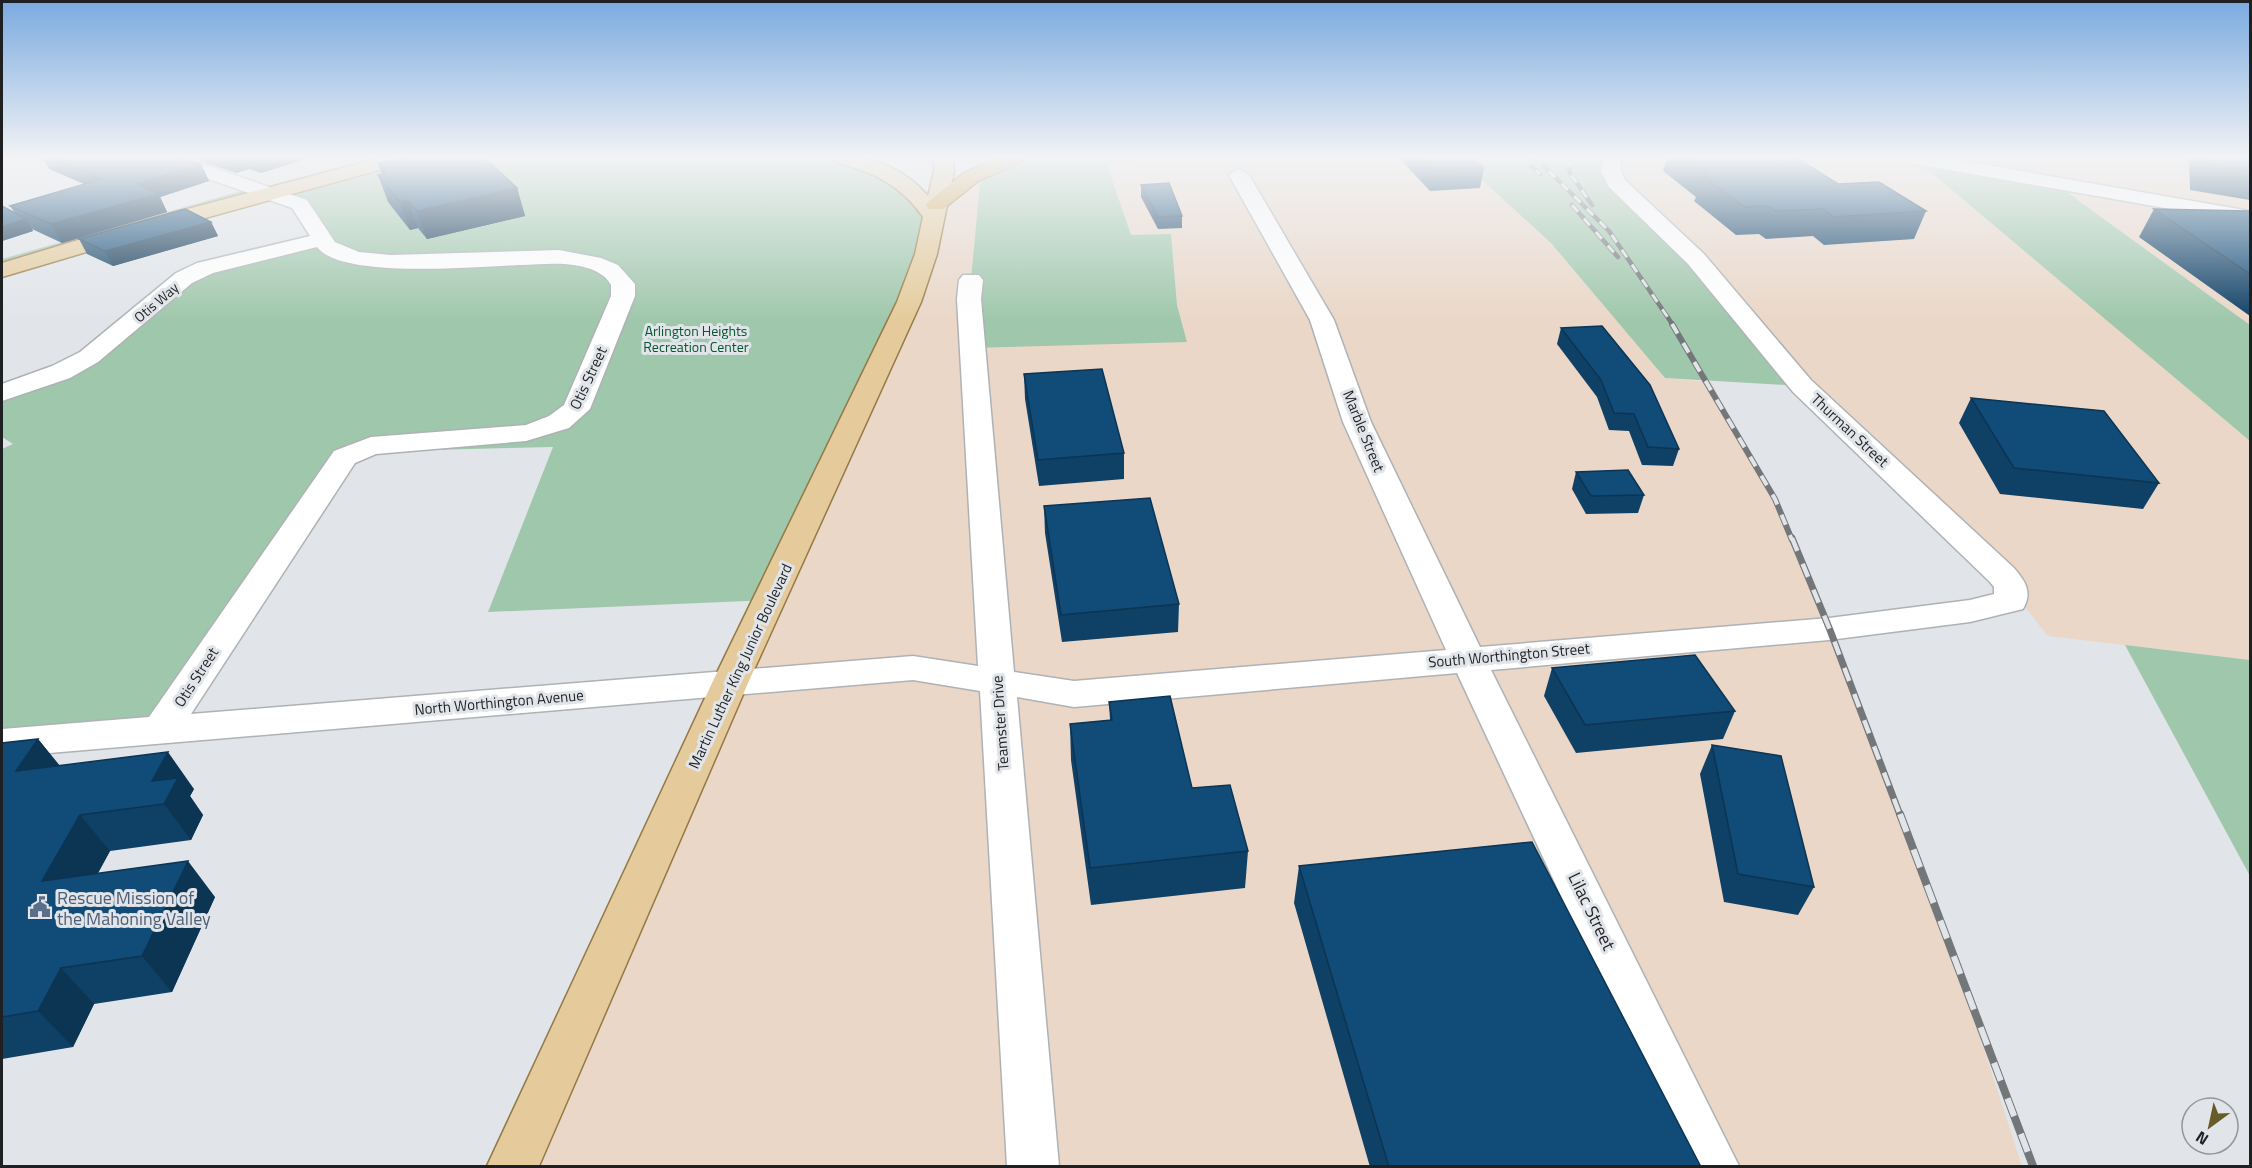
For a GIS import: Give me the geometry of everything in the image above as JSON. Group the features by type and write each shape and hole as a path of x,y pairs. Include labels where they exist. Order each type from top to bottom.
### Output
{"main road":[{"path":"2,259 177,213"},
{"path":"2,270 188,213"},
{"name":"Martin Luther King Junior Boulevard","path":"513,1167 729,683 798,543 909,302 926,254 934,213"}],"street":[{"name":"Otis Street","path":"162,728 344,457 371,446 526,433 541,430 565,419 576,409 623,296 623,284 610,270 575,258 537,255 375,261 337,253 323,239 306,213"},
{"name":"Marble Street","path":"1260,213 1331,339 1355,418 1467,658"},
{"name":"Thurman Street","path":"1648,213 1696,259 1802,386 2002,575 2013,592"},
{"path":"2224,213 2250,217"},
{"name":"Otis Way","path":"2,393 61,372 89,357 184,278 205,268 323,239"},
{"name":"Teamster Drive","path":"971,279 969,309 1033,1167"},
{"name":"South Worthington Street","path":"997,682 1074,694 1832,628 1995,607 2011,602 2013,592"},
{"name":"Lilac Street","path":"1467,658 1632,993 1713,1167"},
{"name":"North Worthington Avenue","path":"2,743 162,728 326,717 913,669 997,682"}],"shaded area":[{"path":"937,213 977,213 971,279 1187,342 1177,305 1171,234 1131,235 1123,213 1518,213 1551,243 1665,378 1711,382 1768,487 1832,628 1943,923 2022,1166 513,1166 653,857 933,216"},
{"path":"1645,213 1980,213 2250,441 2250,660 2048,636 2013,592"},
{"path":"2095,213 2250,213 2250,325"}],"green space":[{"name":"Arlington Heights Recreation Center","path":"165,213 210,213 139,229 2,270 2,259"},
{"name":"Arlington Heights Recreation Center","path":"305,213 929,213 933,216 926,254 771,600 488,612 553,447 349,452 162,728 2,743 2,449 13,444 2,437 2,393 61,372 184,278 322,240"},
{"path":"977,213 1123,213 1131,235 1171,234 1177,305 1187,342 972,348 971,279"},
{"path":"1518,213 1648,213 1802,386 1665,378 1551,243"},
{"path":"1979,213 2095,213 2250,325 2250,441"},
{"path":"2125,645 2250,660 2250,876"}],"building":[{"path":"2,213 14,213 26,219 2,227"},
{"path":"25,213 92,213 51,224"},
{"path":"173,213 192,213 211,222 105,251 79,239"},
{"path":"1156,213 1181,213 1182,216 1158,217"},
{"path":"1828,213 1903,213 1834,217"},
{"path":"2159,213 2250,213 2250,274"},
{"path":"1602,326 1650,385 1679,449 1648,447 1634,414 1614,413 1601,380 1561,328"},
{"path":"1102,369 1124,453 1038,460 1024,374"},
{"path":"1971,398 2104,411 2159,483 2014,468"},
{"path":"1628,470 1644,495 1591,496 1576,472"},
{"path":"1150,498 1179,604 1061,615 1044,506"},
{"path":"1695,655 1735,711 1585,725 1552,668"},
{"path":"1170,696 1192,788 1230,785 1248,851 1090,868 1070,724 1112,720 1109,702"},
{"path":"38,739 16,771 168,752 152,781 178,778 164,804 80,815 42,881 188,861 142,956 61,968 38,1011 2,1017 2,743"},
{"path":"1712,745 1781,756 1814,887 1738,874"},
{"path":"1532,842 1701,1167 1389,1167 1299,866"}],"railway":[{"path":"1579,213 1618,257"},
{"path":"1591,213 1609,231 1673,325"},
{"path":"1672,324 1775,499 1792,540"},
{"path":"1792,538 1830,630 1900,815"},
{"path":"1900,814 2033,1166"}],"place":[{"name":"Rescue Mission of the Mahoning Valley","path":"40,907"}]}
